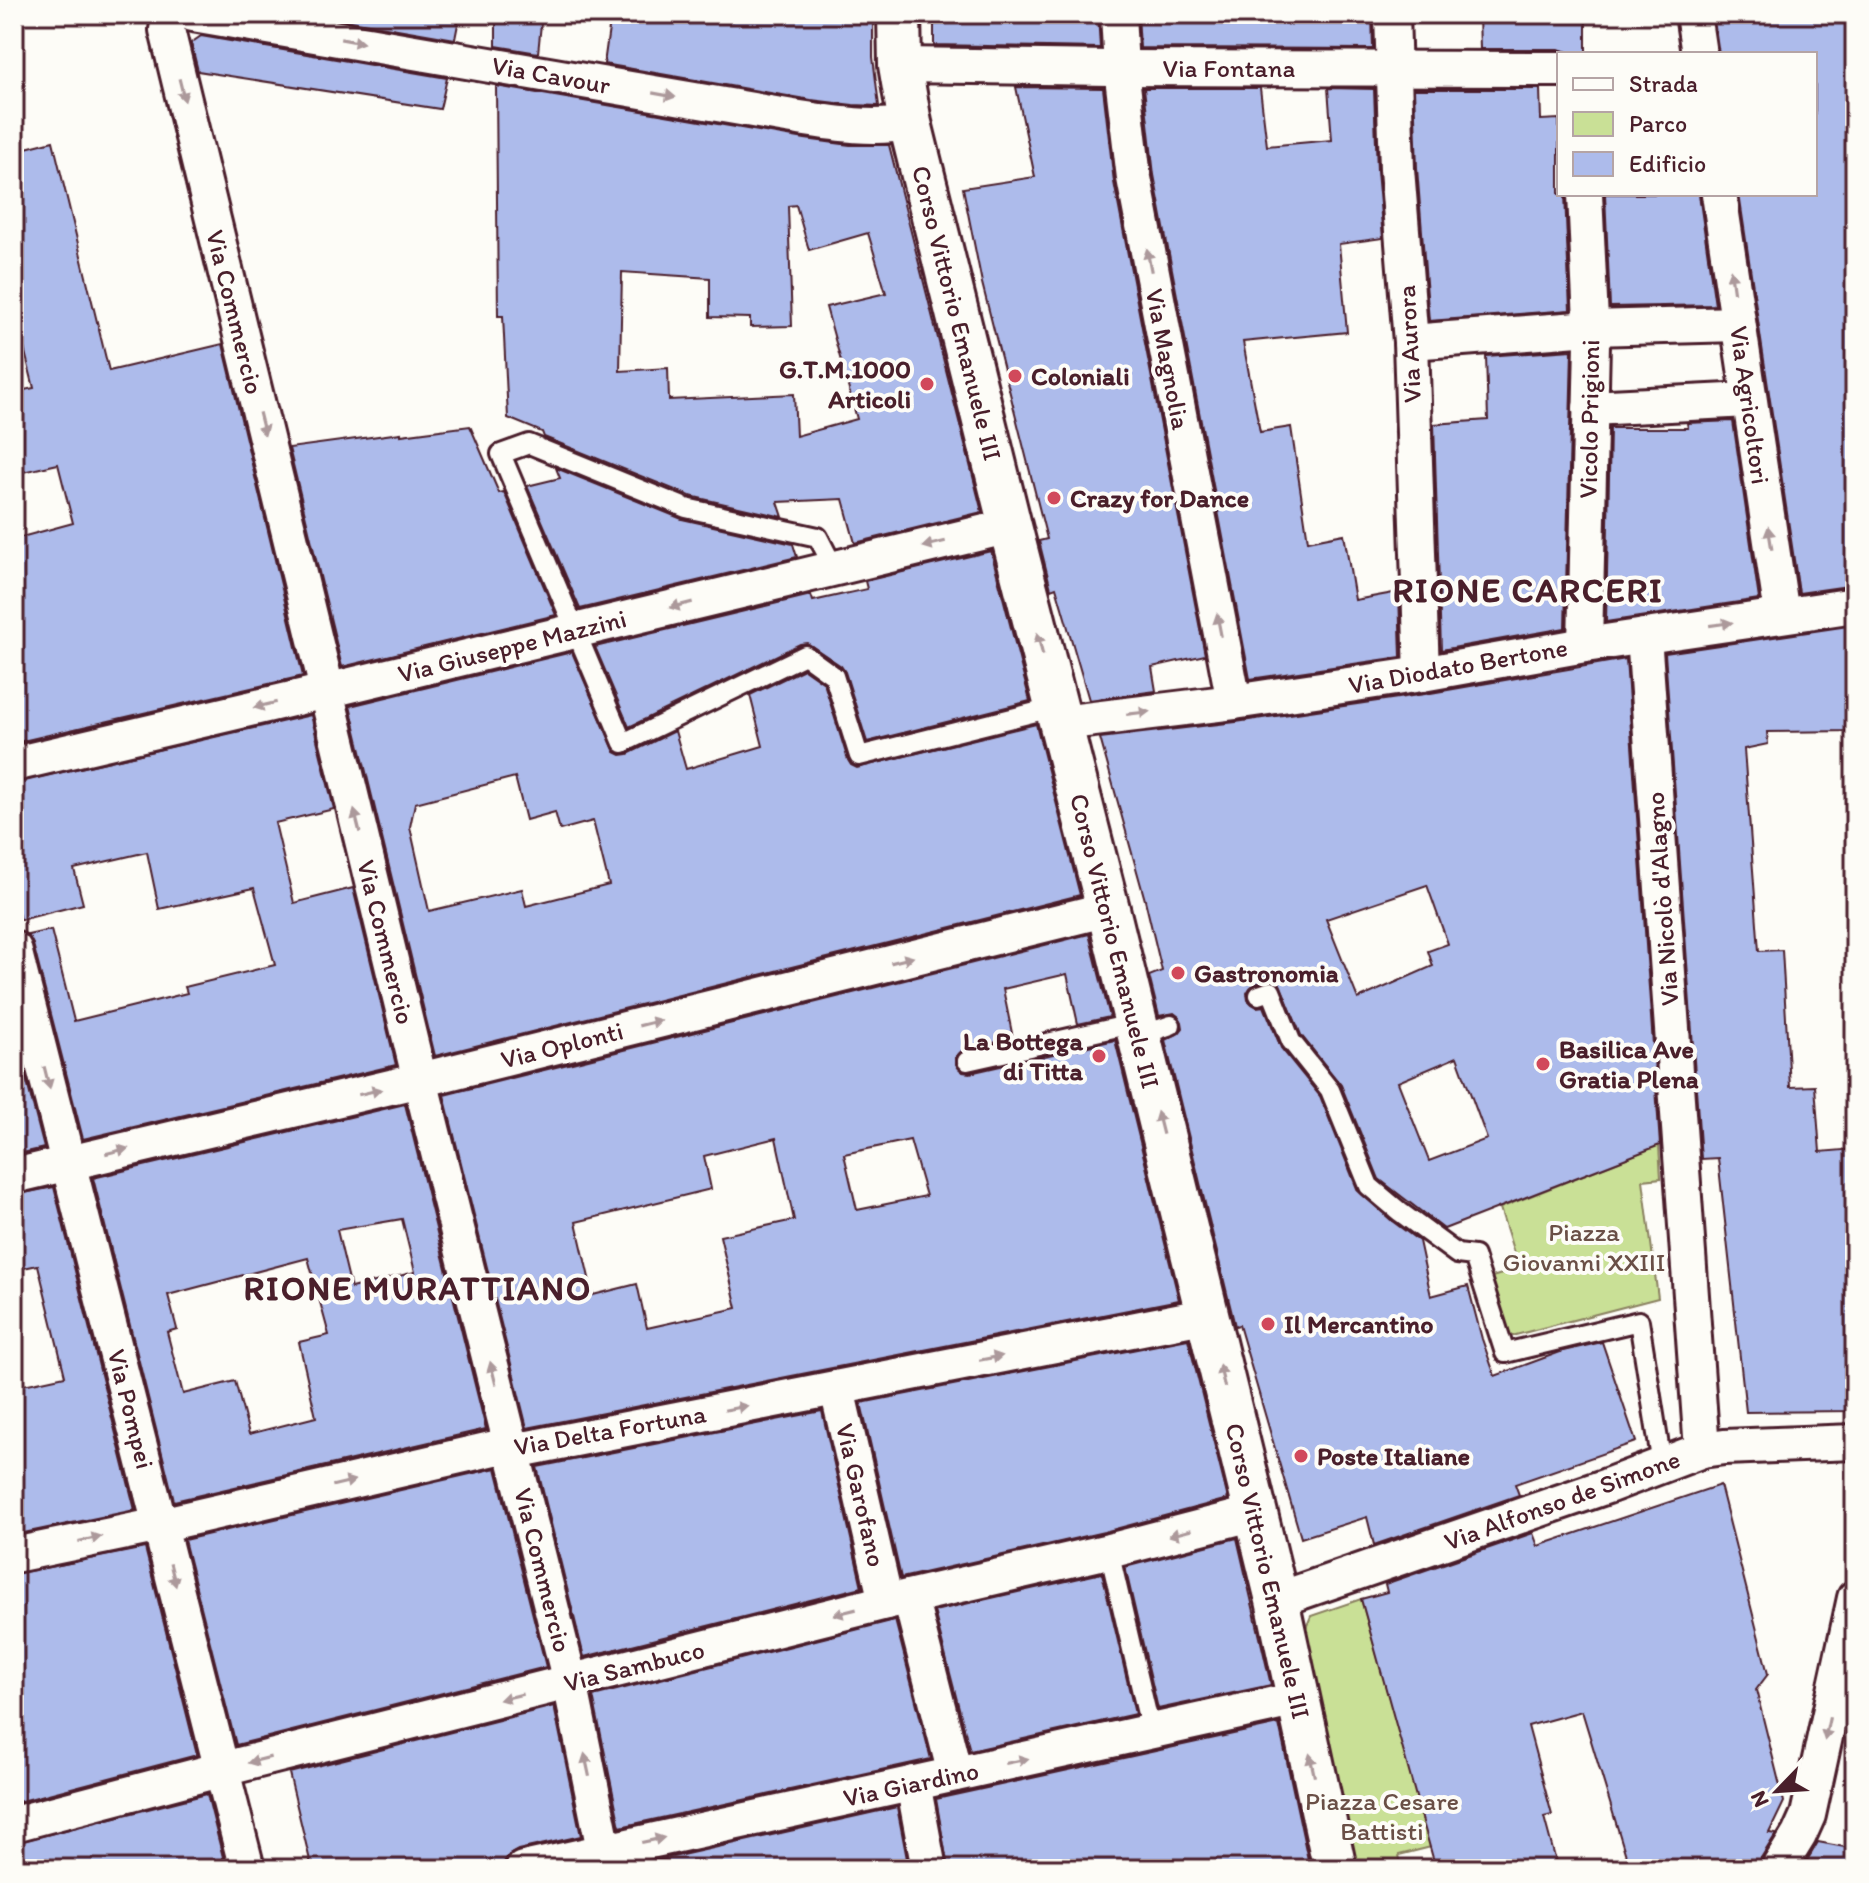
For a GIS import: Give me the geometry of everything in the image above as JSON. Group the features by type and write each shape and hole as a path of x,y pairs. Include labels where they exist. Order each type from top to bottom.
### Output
{"street":[{"name":"Via Commercio","path":"170,14 167,30 420,1080 570,1682 606,1860"},
{"name":"Via Cavour","path":"193,14 805,119 859,125 910,123"},
{"name":"Corso Vittorio Emanuele III","path":"899,14 900,65 910,123 1108,909 1148,1028 1208,1315 1277,1600 1335,1869"},
{"name":"Via Magnolia","path":"1118,14 1134,178 1234,702"},
{"name":"Via Aurora","path":"1392,14 1397,169 1411,342 1422,674"},
{"path":"1693,14 1699,52"},
{"name":"Via Fontana","path":"900,65 1557,69"},
{"name":"Vicolo Prigioni","path":"1585,196 1591,328 1585,645"},
{"name":"Via Agricoltori","path":"1719,196 1782,615"},
{"path":"1411,342 1591,328 1738,324"},
{"path":"1590,408 1749,400"},
{"name":"Via Giuseppe Mazzini","path":"14,764 1010,526"},
{"name":"Via Diodato Bertone","path":"1059,715 1234,702 1855,605"},
{"name":"Via Nicolò d'Alagno","path":"1644,636 1702,1450"},
{"name":"Via Oplonti","path":"14,1176 420,1080 1108,909"},
{"name":"Via Pompei","path":"14,949 247,1869"},
{"name":"Via Delta Fortuna","path":"14,1555 160,1525 495,1448 529,1448 1208,1315"},
{"name":"Via Garofano","path":"837,1389 898,1600 955,1774"},
{"name":"Via Alfonso de Simone","path":"1277,1600 1702,1450 1855,1442"},
{"name":"Via Sambuco","path":"14,1824 570,1682 1255,1513"},
{"path":"1778,1869 1808,1815 1855,1598"},
{"name":"Via Giardino","path":"523,1869 606,1860 913,1783 1298,1699"},
{"path":"913,1783 929,1869"}],"lane":[{"path":"834,568 818,537 686,508 529,444 501,454 623,743 805,655 834,676 859,756 1059,715"},
{"path":"1259,995 1271,991 1291,1041 1330,1090 1369,1186 1457,1254 1474,1256 1505,1353 1639,1321 1662,1465"},
{"path":"967,1061 1148,1028"},
{"path":"1109,1551 1151,1731"}],"green space":[{"name":"Piazza Giovanni XXIII","path":"1659,1145 1661,1178 1643,1180 1658,1298 1504,1338 1485,1279 1519,1269 1500,1208"},
{"name":"Piazza Cesare Battisti","path":"1361,1599 1431,1847 1399,1855 1402,1869 1352,1869 1303,1635 1311,1616"}],"building":[{"path":"311,14 460,14 455,39"},
{"path":"496,14 542,14 538,53 496,46"},
{"path":"611,14 687,14 732,21 732,14 873,14 873,57 879,106 811,100 604,64"},
{"path":"934,14 1098,14 1100,48 934,45"},
{"path":"1138,14 1372,14 1373,49 1140,48"},
{"path":"1479,14 1586,14 1586,52 1480,49"},
{"path":"1713,14 1735,14 1736,19 1768,14 1855,14 1855,585 1799,593 1739,196 1817,196 1817,52 1719,52"},
{"path":"201,36 447,78 440,109 198,71 191,43"},
{"path":"496,86 805,139 850,145 889,145 982,512 855,543 843,499 778,502 783,517 690,496 544,437 542,432 508,418 503,316 498,316","holes":["796,205 809,250 868,233 886,293 826,307 857,419 796,436 794,394 669,400 668,368 620,371 622,272 710,278 710,317 750,318 750,327 792,326 788,206"]},
{"path":"1016,87 1103,88 1114,182 1205,655 1152,667 1156,691 1089,700 1056,587 1051,589 1039,541 1047,539 982,283 963,188 1035,177"},
{"path":"1144,88 1260,88 1267,146 1332,140 1328,88 1374,89 1383,238 1339,244 1347,332 1243,342 1260,432 1291,427 1308,541 1344,534 1355,600 1399,592 1401,657 1250,679 1154,175"},
{"path":"1414,89 1540,89 1541,120 1557,119 1557,196 1565,196 1570,310 1429,321"},
{"path":"53,141 109,371 223,344 303,676 14,743 14,539 73,523 58,464 14,474 14,392 34,388 14,308 14,151"},
{"path":"1605,196 1699,196 1715,305 1610,307"},
{"path":"1572,350 1565,628 1441,650 1434,424 1488,420 1486,356"},
{"path":"1733,421 1759,599 1606,622 1610,428 1688,428 1687,423"},
{"path":"470,426 499,493 504,492 556,615 342,667 289,448"},
{"path":"556,468 682,519 793,544 797,557 580,609 527,486 560,478"},
{"path":"991,551 1030,701 867,742 845,672 807,643 629,727 595,647 811,595 813,601 867,589 865,581"},
{"path":"1855,625 1855,731 1767,732 1768,744 1744,749 1759,951 1782,950 1790,1087 1815,1086 1820,1152 1855,1149 1855,1411 1746,1412 1718,1158 1701,1159 1665,653"},
{"path":"572,652 615,752 628,754 675,731 686,769 763,746 750,695 804,669 824,683 848,760 857,768 1036,724 1080,895 435,1056 350,706","holes":["515,777 526,820 555,812 560,830 593,821 609,885 526,906 522,889 429,911 410,827 415,803"]},
{"path":"1626,659 1660,1145 1444,1229 1379,1179 1341,1085 1301,1035 1279,982 1272,979 1255,984 1247,993 1248,1000 1257,1007 1264,1006 1281,1048 1320,1096 1358,1191 1419,1241 1431,1296 1468,1286 1495,1376 1563,1351 1602,1342 1636,1442 1515,1484 1519,1495 1374,1545 1367,1517 1301,1538 1239,1325 1235,1326 1165,1040 1179,1033 1183,1028 1182,1022 1174,1013 1159,1016 1149,976 1162,971 1100,738 1425,694","holes":["1427,885 1448,944 1428,951 1433,966 1358,999 1326,919","1457,1057 1487,1139 1429,1161 1398,1082"]},
{"path":"311,715 334,809 275,823 294,903 353,888 396,1065 83,1139 33,944 28,935 51,930 74,1021 187,993 185,987 275,965 254,888 159,909 147,852 74,869 83,904 20,920 14,897 14,783"},
{"path":"1089,934 1110,1017 1078,1024 1067,974 1003,989 1013,1038 964,1050 956,1057 956,1064 963,1072 970,1073 1115,1040 1179,1300 527,1428 444,1095","holes":["776,1138 794,1220 720,1236 737,1308 647,1328 637,1284 593,1295 576,1222 711,1189 704,1156","910,1140 926,1196 857,1210 844,1154"]},
{"path":"14,1044 17,1044 44,1148 14,1155"},
{"path":"405,1104 486,1429 174,1501 93,1178","holes":["402,1219 415,1272 351,1288 337,1230","308,1258 329,1335 299,1342 316,1417 249,1434 235,1381 183,1394 167,1332 177,1329 168,1295"]},
{"path":"54,1187 135,1510 14,1535 14,1387 65,1376 38,1265 14,1270 14,1195"},
{"path":"1188,1339 1228,1499 1104,1532 901,1578 861,1403"},
{"path":"822,1411 862,1587 584,1657 537,1467"},
{"path":"496,1468 546,1667 236,1745 184,1540"},
{"path":"1720,1485 1768,1674 1756,1690 1784,1802 1769,1833 1776,1834 1758,1869 1630,1869 1582,1711 1528,1726 1552,1815 1544,1817 1558,1869 1436,1869 1361,1599 1387,1592 1385,1584 1533,1533 1538,1546"},
{"path":"1237,1538 1271,1685 1158,1709 1125,1567"},
{"path":"145,1548 197,1755 14,1803 14,1574"},
{"path":"1102,1573 1135,1714 970,1751 934,1611"},
{"path":"895,1620 931,1759 620,1827 593,1696"},
{"path":"554,1706 581,1836 518,1850 509,1855 504,1869 312,1869 289,1773"},
{"path":"1279,1724 1310,1869 948,1869 936,1799"},
{"path":"207,1794 226,1869 14,1869 14,1843"},
{"path":"897,1807 909,1869 627,1869 628,1867"},
{"path":"1818,1842 1855,1849 1855,1869 1802,1869"}],"place":[{"name":"Coloniali","path":"1015,376"},
{"name":"G.T.M.1000 Articoli","path":"927,384"},
{"name":"Crazy for Dance","path":"1054,498"},
{"name":"Gastronomia","path":"1178,973"},
{"name":"La Bottega di Titta","path":"1099,1056"},
{"name":"Basilica Ave Gratia Plena","path":"1543,1064"},
{"name":"Il Mercantino","path":"1268,1324"},
{"name":"Poste Italiane","path":"1301,1456"}],"district":[{"name":"RIONE CARCERI","path":"1528,590"},
{"name":"RIONE MURATTIANO","path":"418,1288"}]}
